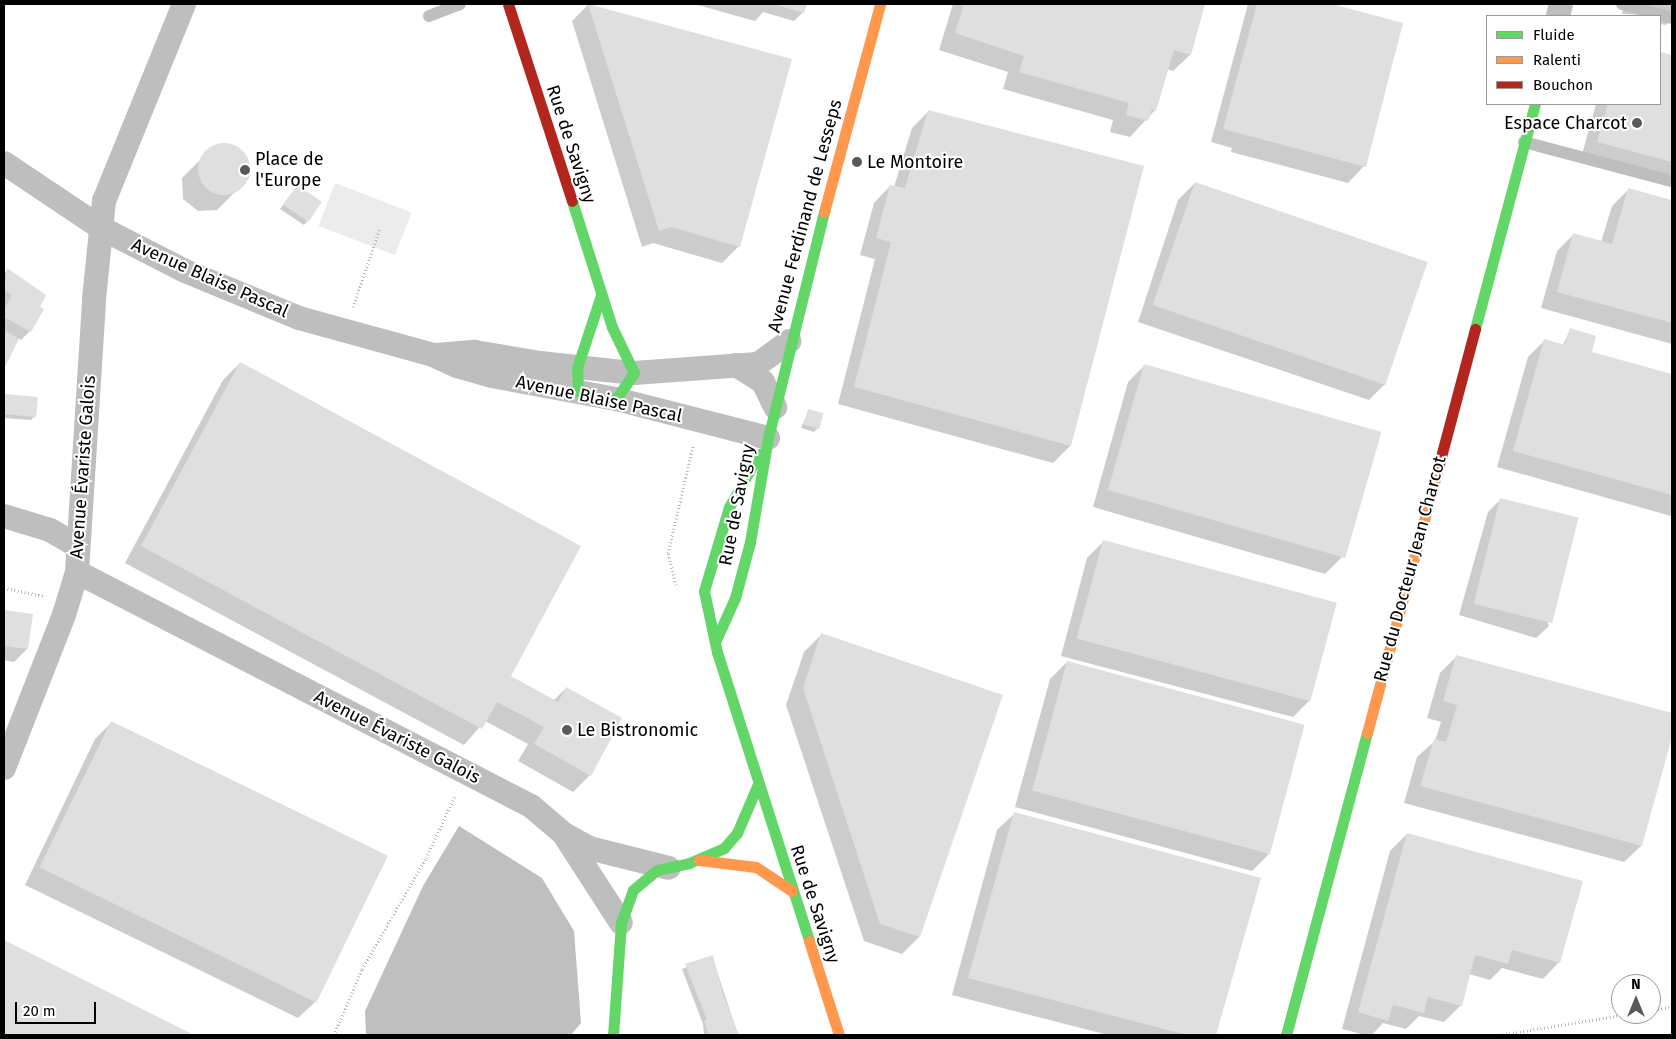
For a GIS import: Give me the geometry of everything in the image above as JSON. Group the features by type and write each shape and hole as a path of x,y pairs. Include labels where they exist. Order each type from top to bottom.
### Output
{"main road":[{"name":"Rue de Savigny","path":"508,4 601,295 612,327 634,373"},
{"name":"Avenue Ferdinand de Lesseps","path":"768,438 790,341 880,4"},
{"name":"Rue du Docteur Jean Charcot","path":"1286,1035 1534,105"},
{"path":"578,392 577,368 601,295"},
{"path":"616,399 634,373"},
{"name":"Rue de Savigny","path":"716,640 735,598 750,542 768,438"},
{"name":"Rue de Savigny","path":"768,438 729,507 704,591 716,640 717,652 839,1035"},
{"path":"613,1035 621,923 625,905 633,890 657,870 698,859 724,848 737,833 758,784"},
{"path":"698,859 756,867 792,891"}],"street":[{"name":"Avenue Évariste Galois","path":"184,4 150,82 104,201 77,572 531,806 564,834 589,848 669,868"},
{"name":"Avenue Blaise Pascal","path":"4,163 101,228 194,275 299,318 433,355 457,366 492,376 616,399 768,438"},
{"name":"Avenue Blaise Pascal","path":"433,355 475,352 577,368 634,373 758,364 790,341"},
{"path":"736,365 763,382 775,407"},
{"path":"4,516 50,530 78,546"},
{"path":"4,768 70,600 77,572"},
{"name":"Avenue Évariste Galois","path":"564,834 603,899 621,923"}],"lane":[{"path":"429,16 460,4"},
{"path":"1622,4 1672,18"},
{"path":"1524,142 1672,181"}],"path":[{"path":"341,330 380,228"},
{"path":"4,588 70,600"},
{"path":"334,1035 362,969 426,858 466,772"},
{"path":"1499,1035 1611,1017"}],"shaded area":[{"path":"335,183 412,212 395,255 319,226"},
{"path":"459,826 542,878 574,931 581,1023 571,1035 366,1035 365,1011 423,886"}],"building":[{"path":"588,4 792,59 740,247 671,227 659,231"},
{"path":"773,4 807,4 804,13"},
{"path":"964,4 1205,4 1191,55 1174,50 1156,111 1152,109 1148,121 1126,115 1129,103 1019,72 1024,56 955,33"},
{"path":"1257,4 1332,4 1403,23 1366,167 1223,129"},
{"name":"Espace Charcot","path":"1661,52 1672,55 1672,162 1597,142 1608,105 1661,105"},
{"path":"928,110 1144,166 1071,446 854,387 891,242 876,238 890,185 905,188"},
{"name":"Place de l'Europe","path":"224,143 238,147 246,155 250,169 246,183 238,191 224,195 210,191 202,183 198,169 202,155 210,147"},
{"path":"1195,182 1428,262 1385,385 1153,305"},
{"path":"297,185 322,202 308,222 284,205"},
{"path":"1628,188 1672,200 1672,323 1557,292 1573,233 1612,244"},
{"path":"7,268 46,295 40,307 44,309 31,332 4,317 4,309 12,295 4,290"},
{"path":"1570,328 1596,336 1592,352 1672,374 1672,495 1513,451 1544,339 1565,345"},
{"path":"4,330 19,339 4,369"},
{"path":"240,362 581,546 511,676 558,702 566,687 622,718 591,776 534,744 544,727 497,702 482,729 141,546"},
{"path":"1144,364 1381,432 1345,558 1108,490"},
{"path":"4,394 38,397 36,417 4,414"},
{"path":"808,409 823,413 819,429 804,424"},
{"path":"1500,498 1579,518 1552,623 1474,604"},
{"path":"1103,540 1337,603 1310,701 1077,639"},
{"path":"4,610 33,614 28,649 4,646"},
{"path":"821,633 1003,695 920,937 880,924 803,688"},
{"path":"1456,655 1672,713 1672,737 1642,846 1420,786 1434,739 1446,742 1457,705 1443,701"},
{"path":"1067,661 1305,725 1270,854 1032,790"},
{"path":"111,721 388,856 316,1003 40,868"},
{"path":"1014,812 1261,878 1216,1035 1187,1035 968,978"},
{"path":"1407,833 1583,881 1560,963 1512,950 1508,964 1475,955 1462,1006 1428,997 1424,1013 1393,1005 1388,1021 1358,1012"},
{"path":"4,940 194,1035 4,1035"},
{"path":"713,955 723,994 739,1035 709,1035 704,1021 707,1020 685,964"}],"traffic: fast":[{"path":"1475,329 1535,105"},
{"path":"572,201 612,327 634,373 616,399"},
{"path":"716,640 735,598 750,542 768,438 824,212"},
{"path":"578,392 577,368 601,295"},
{"path":"759,454 729,507 704,591 717,652 809,941"},
{"path":"1286,1035 1367,733"},
{"path":"613,1035 621,923 633,890 657,870 689,863 724,848 737,833 758,784"}],"traffic: slow":[{"path":"824,212 880,4"},
{"path":"1367,733 1438,468"},
{"path":"699,860 756,867 792,891"},
{"path":"809,941 839,1035"}],"traffic: jam":[{"path":"508,4 572,201"},
{"path":"1438,468 1475,329"}],"place":[{"name":"Espace Charcot","path":"1637,123"},
{"name":"Le Montoire","path":"857,162"},
{"name":"Place de l'Europe","path":"245,170"},
{"name":"Le Bistronomic","path":"567,730"}]}
